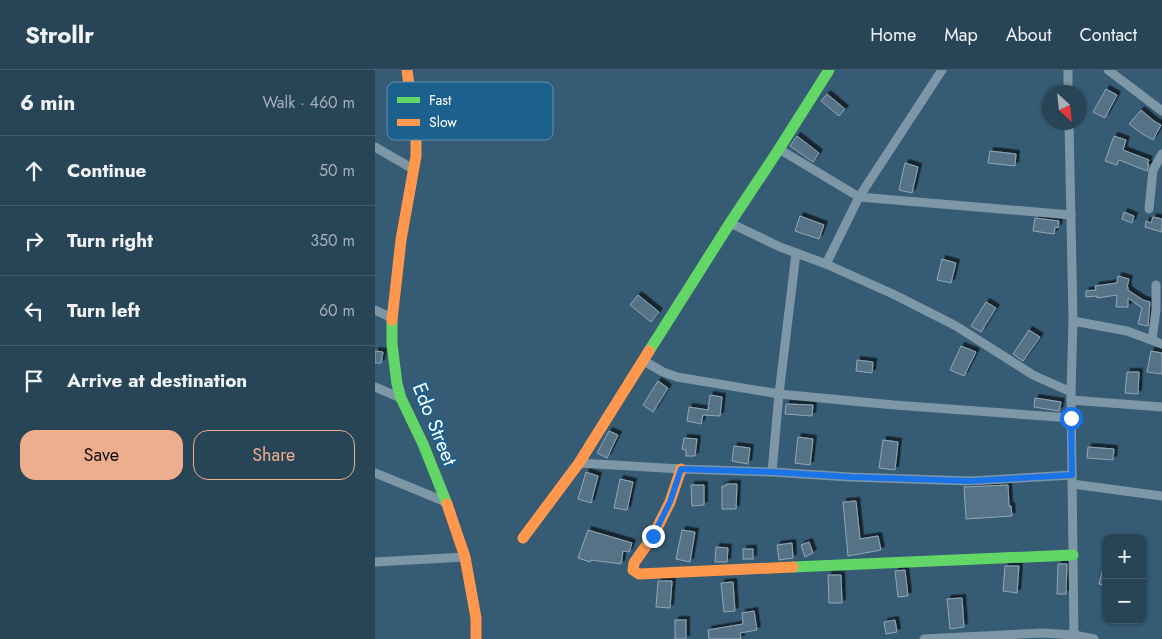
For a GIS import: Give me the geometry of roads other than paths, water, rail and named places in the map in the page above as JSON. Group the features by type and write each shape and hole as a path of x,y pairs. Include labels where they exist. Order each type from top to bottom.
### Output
{"street":[{"path":"523,538 579,463 829,70"},
{"path":"826,264 859,198 942,70"},
{"path":"1068,70 1068,85"},
{"path":"1108,70 1162,111"},
{"path":"1069,130 1073,321 1071,418 1074,637"},
{"name":"Edo Street","path":"416,140 401,240 392,318 392,344 397,384 401,398 423,444 465,558 475,618 476,639"},
{"path":"375,147 413,169"},
{"path":"779,150 859,198 1071,215"},
{"path":"1149,209 1153,170 1162,154"},
{"path":"730,223 780,247 826,264 895,295 956,326 1033,375 1071,396 1162,407"},
{"path":"773,472 779,394 796,253"},
{"path":"1152,340 1156,310 1156,285"},
{"path":"375,310 392,318"},
{"path":"1073,321 1127,331 1162,344"},
{"path":"644,360 663,372 677,377 779,394 894,405 1071,418"},
{"path":"375,387 401,398"},
{"path":"579,463 970,481 1072,479 1162,496"},
{"path":"681,469 670,502 653,536 634,564 633,570 639,574 1073,556"},
{"path":"375,473 445,502"},
{"path":"375,562 465,558"},
{"path":"924,639 1027,634 1094,639"}]}
